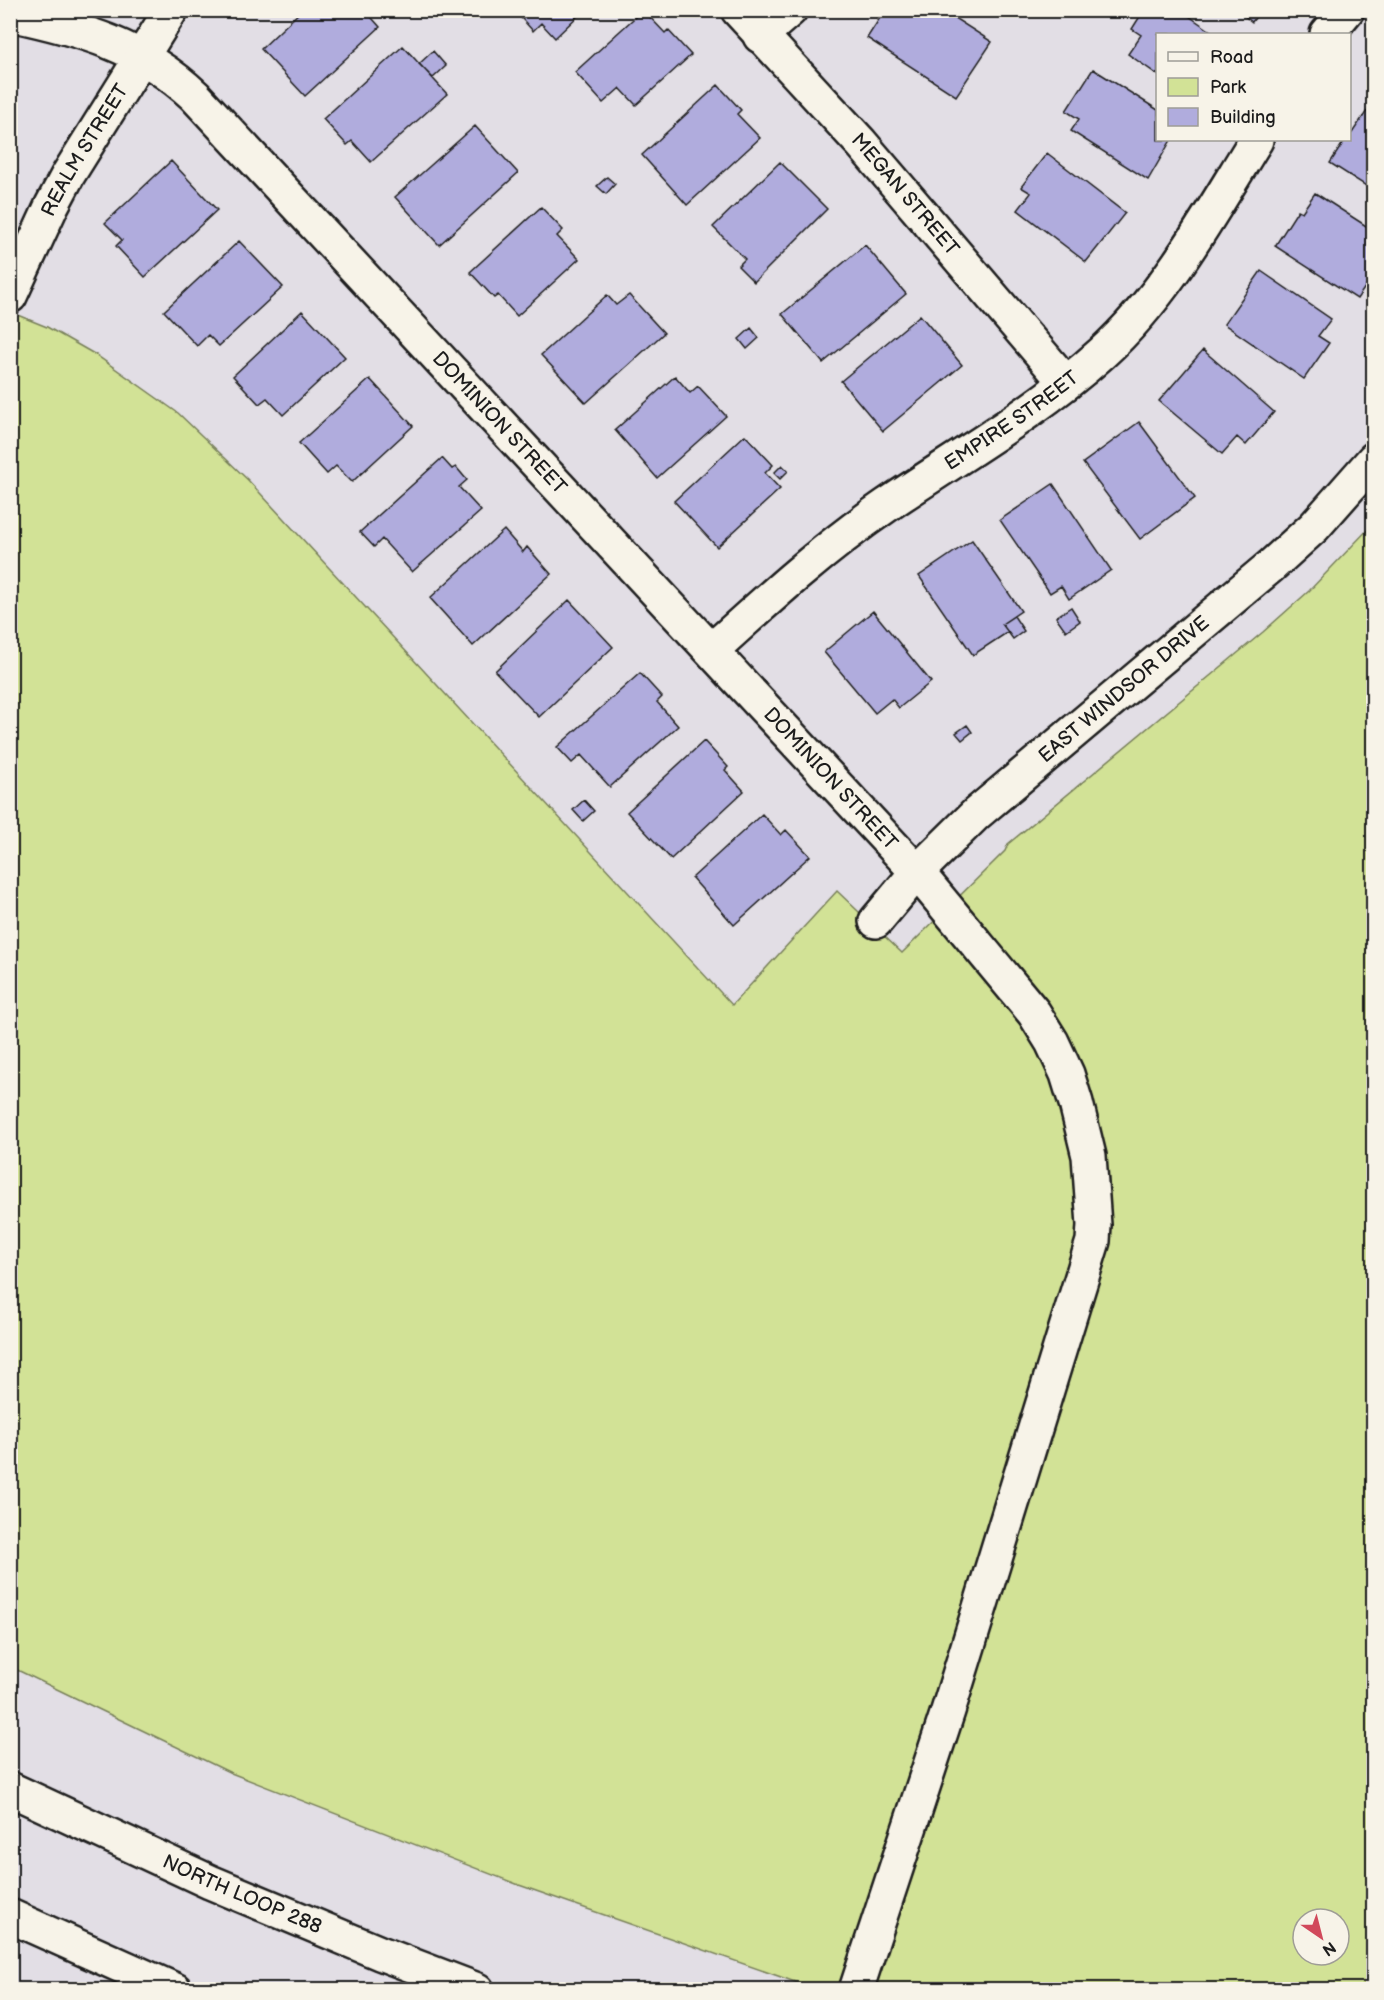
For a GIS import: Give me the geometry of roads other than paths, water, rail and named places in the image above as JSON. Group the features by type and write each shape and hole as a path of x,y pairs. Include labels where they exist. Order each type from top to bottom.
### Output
{"main road":[{"name":"REALM STREET","path":"10,296 68,175 171,10"},
{"name":"MEGAN STREET","path":"738,10 861,143 1066,383"},
{"path":"760,36 790,10"},
{"path":"1329,33 1347,10"},
{"name":"DOMINION STREET","path":"10,14 52,23 111,41 164,69 195,96 917,872 1034,1013 1052,1042 1067,1074 1089,1156 1093,1241 948,1711 856,1989"},
{"name":"EMPIRE STREET","path":"712,650 824,551 886,506 1027,412 1103,352 1136,318 1175,268 1255,141"},
{"name":"EAST WINDSOR DRIVE","path":"876,921 917,872 976,814 1271,566 1314,527 1374,459"},
{"name":"NORTH LOOP 288","path":"10,1789 210,1882 380,1953 477,1989"},
{"path":"10,1916 174,1989"}]}
